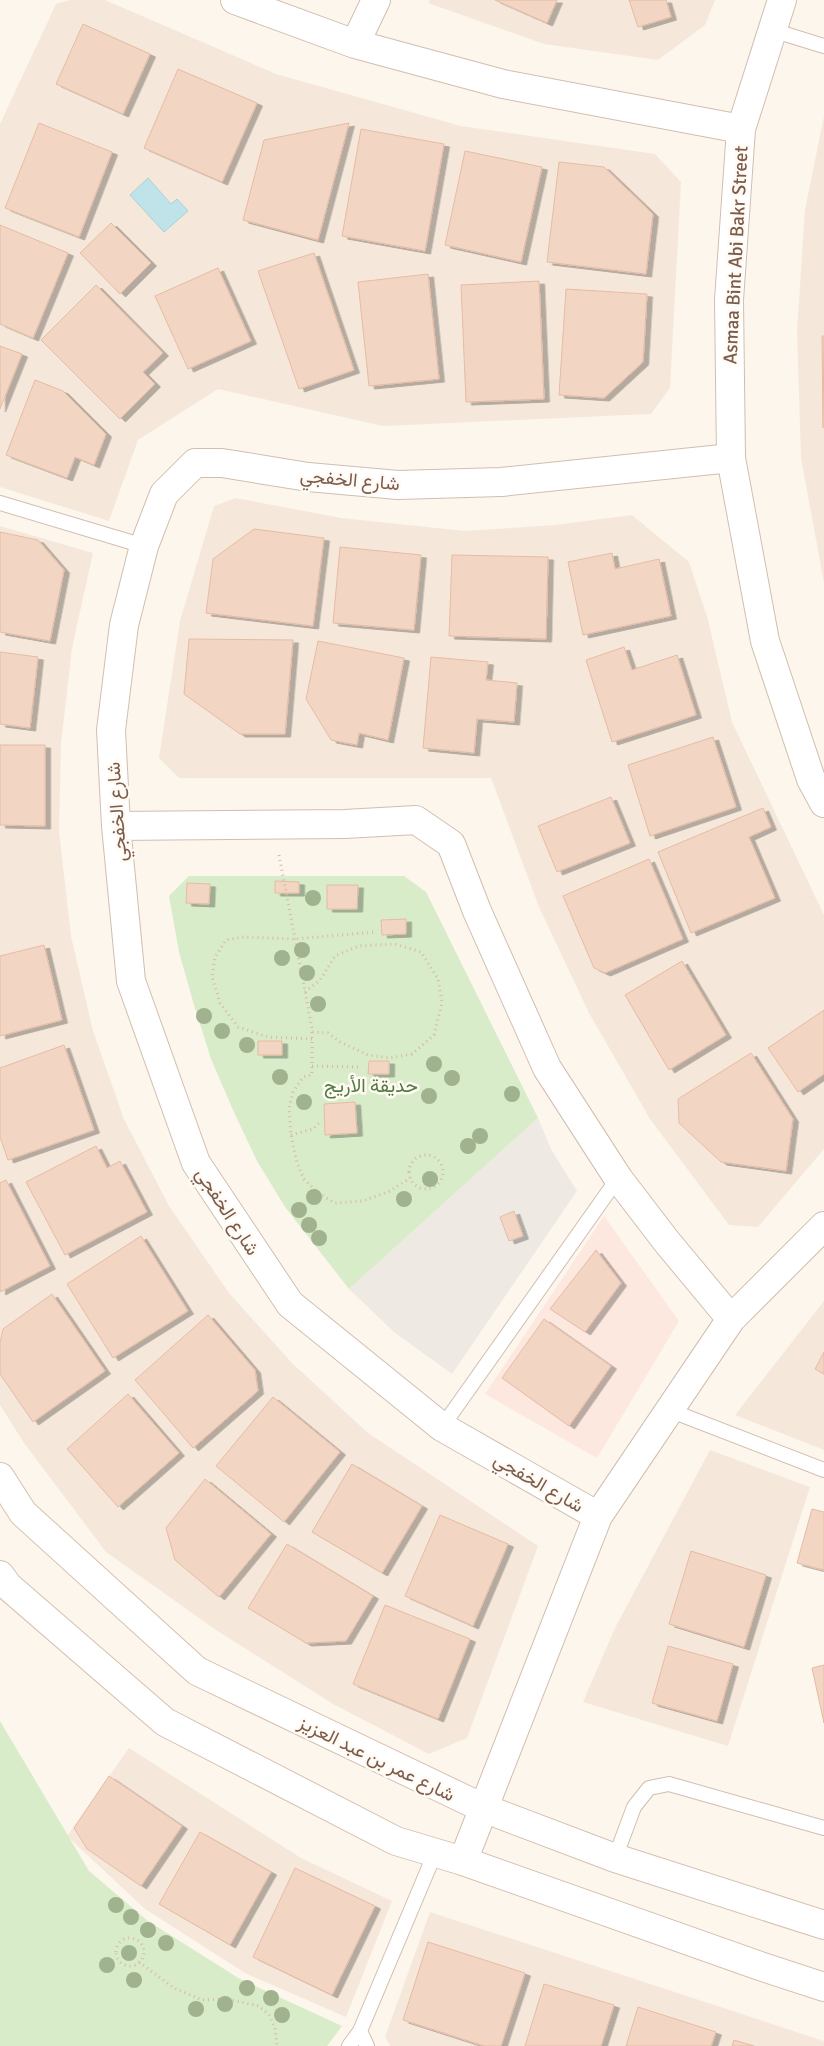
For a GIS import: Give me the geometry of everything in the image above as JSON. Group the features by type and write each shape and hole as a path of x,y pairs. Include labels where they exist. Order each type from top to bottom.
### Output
{"street":[{"path":"235,0 355,44 503,84 741,129"},
{"path":"355,44 376,0"},
{"name":"Asmaa Bint Abi Bakr Street","path":"782,0 741,129 729,300 731,458 765,642 811,779 824,803"},
{"name":"شارع الخفجي","path":"598,1516 442,1428 290,1304 196,1163 131,981 116,826 111,730 124,625 144,546 164,494 195,463 222,463 308,476 398,484 501,482 731,458"},
{"path":"116,826 416,820 451,844 477,912 547,1068 618,1178 667,1242 731,1319"},
{"path":"463,1861 598,1516 731,1319 824,1226"},
{"name":"شارع عمر بن عبد العزيز","path":"0,1477 23,1514 197,1671 483,1808 615,1858 824,1925"},
{"path":"0,1575 8,1586 165,1722 396,1841 463,1861 824,1987"}],"lane":[{"path":"772,30 824,46"},
{"path":"0,503 144,546"},
{"path":"442,1428 618,1178"},
{"path":"669,1410 824,1470"},
{"path":"615,1858 634,1807 649,1788 669,1784 824,1828"},
{"path":"349,2046 360,2031 435,1853"},
{"path":"360,2031 366,2046"}],"path":[{"path":"273,824 312,1032 312,1075 304,1077 293,1092 289,1108 296,1163 304,1179 334,1203 362,1201 390,1190 410,1178"},
{"path":"312,1039 268,1038 238,1027 220,1002 212,978 215,957 226,940 244,937 295,938 376,932"},
{"path":"305,992 320,980 335,956 359,946 395,944 421,952 438,980 442,1002 434,1035 412,1054 390,1058 368,1055 340,1042 328,1033 312,1032"},
{"path":"312,1066 362,1067"},
{"path":"291,1135 313,1129 319,1123"},
{"path":"422,1155 434,1156 442,1164 444,1176 442,1181 433,1189 428,1190 417,1187 410,1178 412,1161 422,1155"},
{"path":"130,1938 142,1944 144,1954 139,1962 131,1966 120,1961 116,1949 121,1941 130,1938"},
{"path":"139,1962 174,1988 202,2000 227,1999 259,2006 269,2015 276,2028 277,2046"}],"shaded area":[{"path":"70,0 105,0 276,74 461,126 655,154 681,182 670,388 651,414 383,426 218,389 138,440 109,521 0,487 0,124 56,4"},
{"path":"430,0 715,0 705,25 658,60 544,44 428,3"},
{"path":"824,116 824,583 801,458 797,331 805,210"},
{"path":"236,498 341,518 465,531 555,525 632,515 689,562 708,620 732,722 824,915 824,1149 758,1227 729,1225 650,1119 589,1013 539,907 491,778 179,778 159,758 180,621 214,506"},
{"path":"0,526 93,553 72,648 61,744 59,831 71,936 93,1031 124,1119 169,1206 229,1293 292,1363 368,1433 538,1546 467,1738 429,1754 333,1704 216,1630 106,1552 24,1443 0,1405"},
{"path":"538,1118 552,1151 577,1191 452,1374 394,1332 349,1289"},
{"path":"604,1216 679,1321 597,1458 485,1394"},
{"path":"824,1301 824,1450 735,1415"},
{"path":"710,1450 810,1487 728,1746 583,1702 615,1628"},
{"path":"129,1748 301,1858 392,1901 346,2017 245,1973 145,1909 67,1836"},
{"path":"430,1912 824,2041 824,2046 390,2046 385,2037"}],"green space":[{"name":"حديقة الأريج","path":"189,876 404,876 426,892 538,1118 349,1289 285,1207 257,1161 211,1059 179,952 169,896"},
{"path":"0,1721 89,1871 148,1921 240,1979 342,2026 327,2046 0,2046"}],"water":[{"path":"148,178 171,204 177,199 188,211 164,232 130,195"}],"building":[{"path":"495,0 557,0 547,23"},
{"path":"629,0 666,0 671,17 638,27"},
{"path":"83,24 150,54 123,114 56,84"},
{"path":"178,69 257,103 222,182 144,148"},
{"path":"39,123 112,152 79,237 5,208"},
{"path":"349,123 318,240 243,220 264,140"},
{"path":"361,129 444,144 425,251 342,236"},
{"path":"465,151 542,167 521,262 445,245"},
{"path":"559,162 604,167 653,214 646,274 547,262"},
{"path":"111,223 151,263 120,294 80,253"},
{"path":"0,225 68,253 33,338 0,324"},
{"path":"314,253 354,370 299,389 258,271"},
{"path":"218,268 251,341 188,369 155,296"},
{"path":"428,274 439,379 369,386 358,282"},
{"path":"539,281 544,399 466,402 461,285"},
{"path":"96,285 163,353 143,372 155,384 120,419 41,340"},
{"path":"566,289 647,294 643,362 604,398 559,395"},
{"path":"822,336 824,336 823,428"},
{"path":"0,346 22,354 0,409"},
{"path":"35,380 63,391 106,434 94,465 75,457 67,478 6,455"},
{"path":"254,529 324,538 313,626 206,613 213,559"},
{"path":"0,532 38,540 64,570 50,641 0,632"},
{"path":"340,547 421,555 414,630 333,623"},
{"path":"612,553 615,569 659,559 671,616 583,635 568,562"},
{"path":"452,555 548,557 546,639 449,636"},
{"path":"189,639 293,640 285,734 240,734 184,694"},
{"path":"318,641 404,658 388,740 359,733 357,745 331,740 306,699"},
{"path":"624,647 632,670 677,655 696,715 612,742 586,660"},
{"path":"0,652 38,657 30,728 0,724"},
{"path":"431,657 488,662 486,680 517,683 514,722 477,719 474,753 423,748"},
{"path":"713,737 736,807 650,836 628,765"},
{"path":"0,745 45,745 45,826 0,825"},
{"path":"611,797 630,843 557,872 538,826"},
{"path":"763,808 771,827 749,837 775,898 691,933 658,852"},
{"path":"649,859 683,939 605,973 594,968 563,896"},
{"path":"275,881 299,882 299,893 275,893"},
{"path":"187,883 210,884 209,904 186,903"},
{"path":"327,885 358,885 357,909 327,909"},
{"path":"406,919 406,934 382,935 381,920"},
{"path":"44,945 62,1020 0,1036 0,956"},
{"path":"682,961 726,1035 669,1070 625,995"},
{"path":"824,1010 824,1074 798,1092 768,1048"},
{"path":"258,1041 282,1041 282,1055 258,1055"},
{"path":"64,1045 94,1130 8,1160 0,1137 0,1068"},
{"path":"751,1053 793,1119 786,1171 721,1162 679,1123 678,1099"},
{"path":"369,1061 389,1061 389,1074 368,1074"},
{"path":"355,1102 357,1133 325,1135 324,1104"},
{"path":"96,1146 107,1168 120,1161 147,1212 65,1255 26,1182"},
{"path":"6,1180 50,1266 0,1292 0,1183"},
{"path":"514,1211 523,1236 509,1241 500,1217"},
{"path":"141,1236 188,1311 113,1358 67,1284"},
{"path":"596,1250 621,1283 585,1332 550,1309"},
{"path":"52,1294 105,1371 33,1422 0,1374 0,1343 3,1329"},
{"path":"208,1315 255,1370 258,1391 193,1448 135,1380"},
{"path":"544,1319 611,1366 569,1426 502,1378"},
{"path":"824,1352 824,1374 815,1369"},
{"path":"128,1394 179,1453 118,1507 67,1449"},
{"path":"273,1397 340,1452 284,1522 216,1466"},
{"path":"352,1464 422,1506 382,1573 312,1532"},
{"path":"205,1479 271,1534 219,1597 175,1560 166,1528"},
{"path":"812,1509 824,1512 824,1570 797,1563"},
{"path":"440,1515 508,1544 473,1626 405,1596"},
{"path":"287,1544 373,1596 346,1641 306,1643 248,1608"},
{"path":"691,1551 766,1575 744,1647 669,1624"},
{"path":"385,1605 470,1639 438,1719 353,1684"},
{"path":"668,1646 733,1664 717,1721 652,1703"},
{"path":"824,1665 824,1723 812,1668"},
{"path":"109,1776 182,1826 141,1886 87,1849 74,1828"},
{"path":"200,1832 271,1872 230,1945 159,1904"},
{"path":"295,1868 375,1906 332,1995 253,1957"},
{"path":"428,1942 525,1973 501,2046 484,2046 403,2020"},
{"path":"544,1984 614,2005 601,2046 525,2046"},
{"path":"638,2007 716,2032 711,2046 626,2046"},
{"path":"734,2040 754,2046 732,2046"}]}
